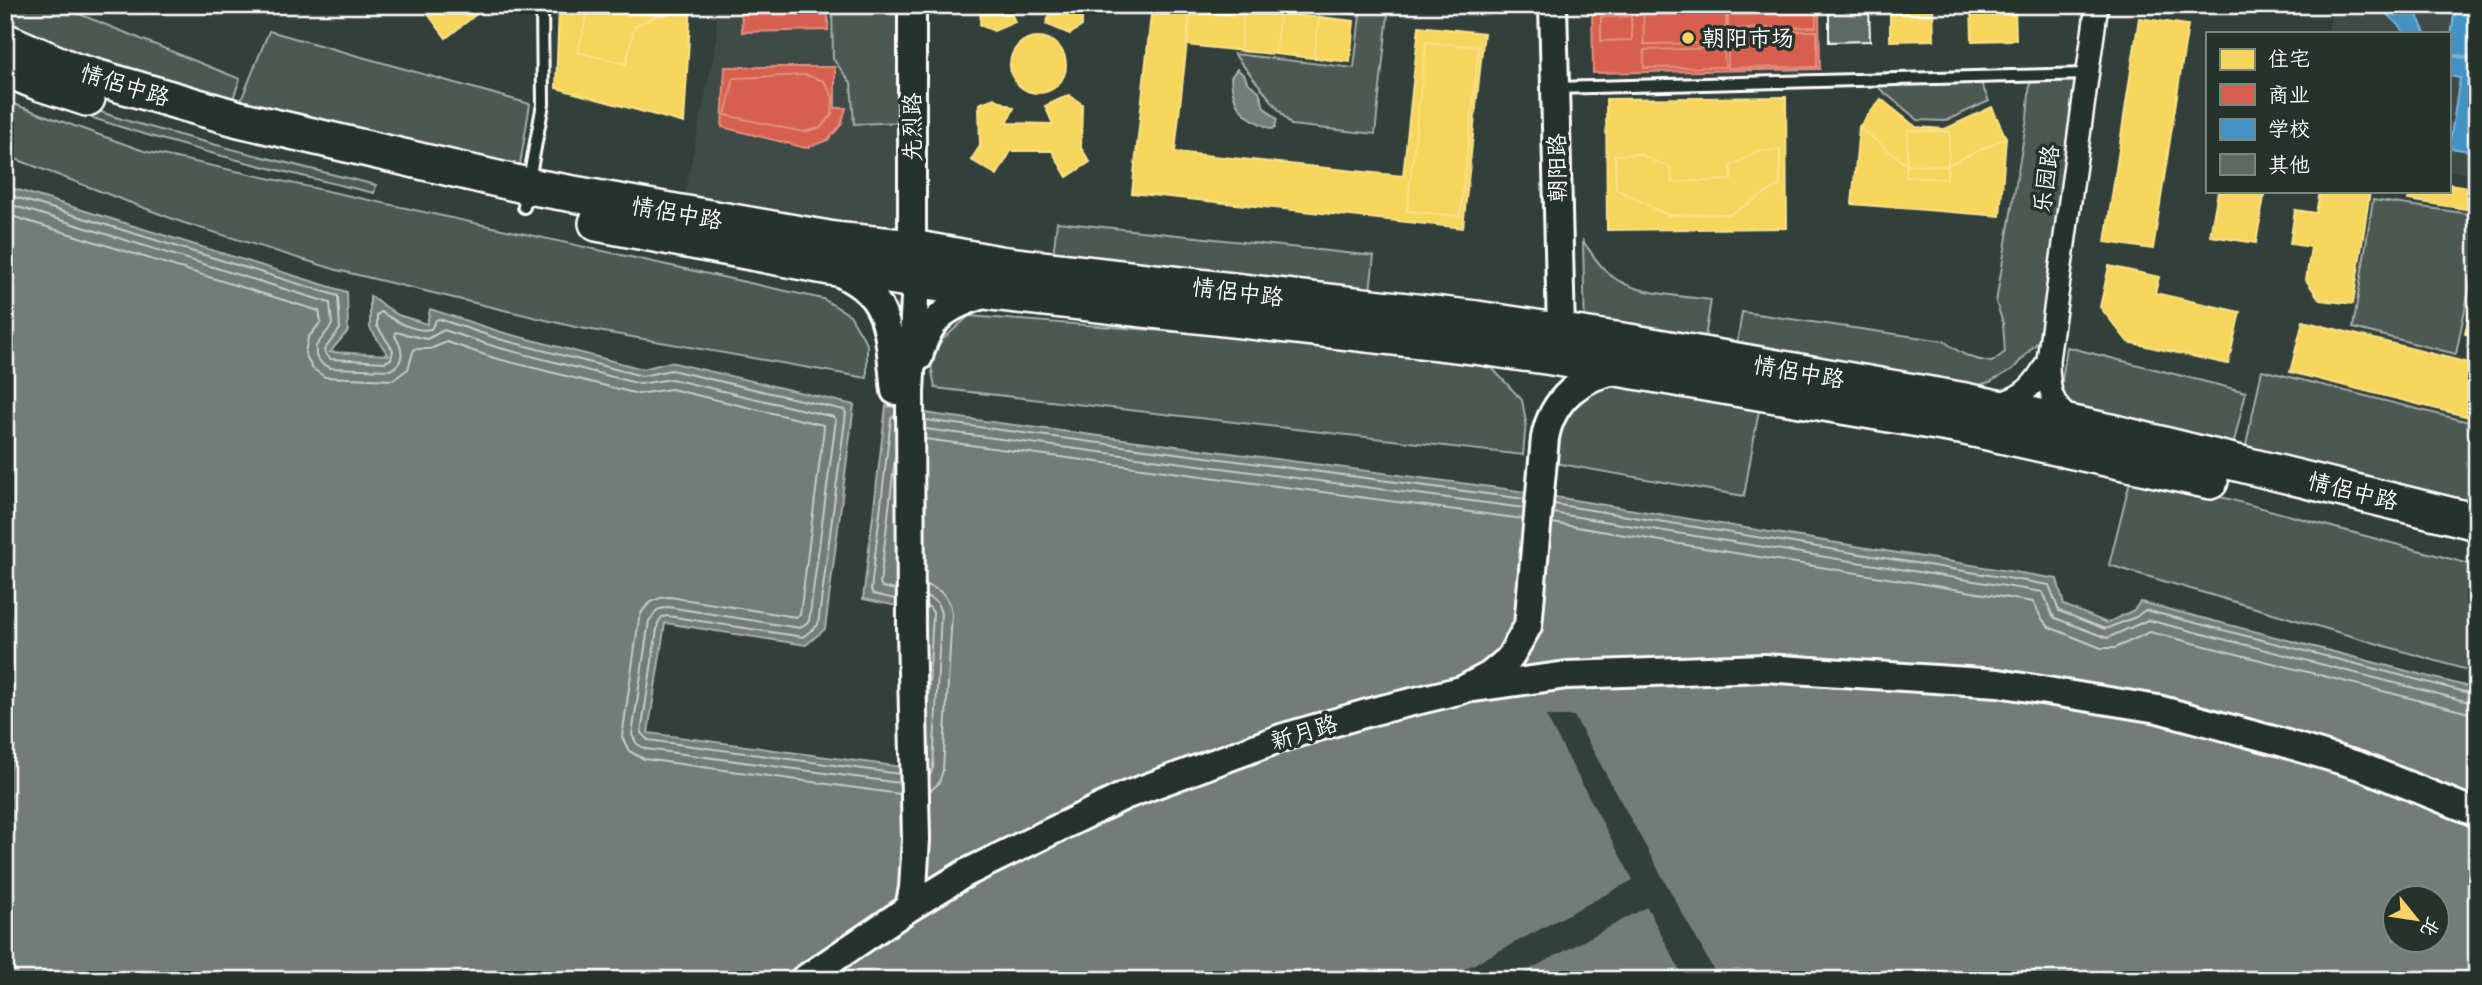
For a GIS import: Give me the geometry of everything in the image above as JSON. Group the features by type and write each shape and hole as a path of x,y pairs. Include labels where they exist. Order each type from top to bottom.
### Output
{"highway":[{"name":"情侶中路","path":"5,41 74,71 239,119 526,197 830,267 909,268 999,264 1561,331 1989,406 2085,426 2477,522"},
{"name":"情侶中路","path":"5,68 38,82 142,116 388,177 834,240 909,268 992,292 1474,346 1960,426 2117,459 2477,544"}],"street":[{"name":"先烈路","path":"903,391 909,268 912,5"},
{"name":"朝阳路","path":"1553,5 1561,331"},
{"name":"乐园路","path":"2048,360 2097,5"},
{"path":"830,267 857,283 874,298 886,325 903,391 916,839 909,908"},
{"path":"870,935 887,914 895,895 901,880 903,856 895,658 903,391 923,341 934,322 945,310 959,302 992,292"},
{"path":"1989,406 2015,399 2025,393 2033,386 2048,360"},
{"path":"2048,360 2052,400 2066,416 2085,426"},
{"name":"新月路","path":"803,980 966,873 1124,796 1284,737 1374,710 1462,690 1490,675 1509,659 1528,626 1545,438 1555,409 1581,383 1598,375 1626,370"},
{"path":"1462,690 1567,675 1764,668 1998,683 2158,709 2360,766 2477,813"}],"lane":[{"path":"526,197 543,104 542,5"},
{"path":"1555,88 2087,74"}],"shaded area":[{"path":"5,5 57,5 240,79 228,113 5,35"},
{"path":"717,5 911,5 911,247 681,212 716,43"},
{"path":"832,5 908,5 908,122 854,124 851,83 833,59"},
{"path":"1259,5 1389,5 1375,134 1291,125 1234,54 1354,68 1360,15"},
{"path":"2333,5 2477,5 2477,175 2450,170 2450,32 2328,32"},
{"path":"269,31 530,104 518,177 238,108"},
{"path":"2082,80 2044,335 2013,369 1990,382 1951,392 1736,351 1742,312 1944,341 1978,360 1992,362 2005,352 2003,323 1996,302 2027,118 2030,81"},
{"path":"1981,83 1989,101 1945,121 1918,120 1874,84"},
{"path":"5,87 37,91 128,121 376,185 374,193 165,140"},
{"path":"5,101 144,151 823,299 850,315 867,344 867,378 575,327 337,270 181,222 5,155"},
{"path":"2373,200 2477,215 2477,250 2456,354 2353,328"},
{"path":"1057,222 1374,256 1369,300 1052,264"},
{"path":"1583,241 1602,267 1621,282 1645,291 1711,300 1703,350 1585,331"},
{"path":"969,316 1333,344 1490,366 1522,400 1526,422 1523,455 935,388 930,359 942,340"},
{"path":"2067,347 2246,392 2231,454 2057,415"},
{"path":"2262,370 2477,424 2477,517 2243,459"},
{"path":"1612,382 1742,398 1759,410 1744,496 1554,463 1559,411"},
{"path":"2132,473 2477,566 2477,673 2109,565"}],"water":[{"path":"1237,69 1247,82 1259,91 1264,107 1277,119 1272,129 1247,116 1237,104 1231,77"},
{"path":"5,186 347,292 348,331 330,352 388,355 370,328 370,296 398,315 427,324 430,309 501,332 643,369 670,362 854,405 825,629 806,645 665,623 648,733 917,769 926,612 863,599 886,406 1506,489 2057,579 2064,605 2107,623 2134,610 2140,602 2477,689 2477,980 5,980"}],"pier":[{"path":"1546,716 1574,716 1719,980 1685,980 1647,907 1510,980 1444,980 1633,880"}],"building: 住宅":[{"path":"421,5 488,5 446,38"},
{"path":"559,5 691,5 684,123 556,88"},
{"path":"585,5 668,5 670,9 635,26 626,64 578,52 588,10"},
{"path":"981,5 1054,5 1008,6 1015,22 994,31 980,25"},
{"path":"1054,5 1082,5 1082,26 1070,34 1046,24"},
{"path":"1152,5 1191,5 1175,152 1403,176 1419,26 1484,33 1463,228 1132,193"},
{"path":"1191,5 1354,21 1350,62 1187,45"},
{"path":"1890,5 1933,5 1934,40 1890,41"},
{"path":"1971,5 2015,5 2016,40 1972,41"},
{"path":"1244,9 1280,13 1275,54 1240,51"},
{"path":"1319,17 1354,21 1350,62 1314,58"},
{"path":"2139,18 2188,25 2153,249 2105,242"},
{"path":"1033,37 1043,37 1058,45 1064,54 1064,76 1058,85 1043,93 1033,93 1015,81 1010,70 1010,60 1022,42"},
{"path":"1426,42 1479,47 1460,216 1407,211"},
{"path":"1069,95 1082,104 1081,148 1090,162 1067,177 1052,151 1011,151 997,175 971,160 980,146 979,104 994,98 1014,108 1007,123 1053,124 1045,106"},
{"path":"1786,97 1787,228 1607,230 1606,99"},
{"path":"1881,99 1916,127 1945,129 1992,107 2006,138 1946,166 1907,165 1859,127"},
{"path":"1859,127 1907,165 1946,166 2006,138 2000,216 1852,204"},
{"path":"1908,130 1950,132 1947,179 1906,177"},
{"path":"1780,150 1780,185 1731,214 1667,215 1616,189 1615,155 1639,154 1671,168 1672,182 1731,180 1731,166 1757,151"},
{"path":"2450,184 2469,187 2466,209 2408,200 2409,192 2450,192"},
{"path":"2218,192 2265,192 2256,243 2210,236"},
{"path":"2320,192 2370,192 2353,304 2320,300 2306,280 2311,247 2290,244 2295,210 2316,213"},
{"path":"2109,266 2159,277 2155,293 2240,312 2228,364 2128,342 2100,307"},
{"path":"2477,275 2477,336 2465,334"},
{"path":"2303,321 2477,365 2477,419 2290,372"}],"building: 商业":[{"path":"741,5 828,5 828,30 742,32"},
{"name":"朝阳市场","path":"1592,5 1819,5 1820,69 1593,73"},
{"path":"1643,5 1726,5 1727,43 1644,44"},
{"path":"1728,5 1816,5 1816,27 1728,29"},
{"path":"1631,16 1632,40 1601,41 1601,17"},
{"path":"1817,31 1817,67 1728,68 1728,32"},
{"path":"1724,48 1725,67 1644,68 1644,50"},
{"path":"725,67 835,67 835,108 846,108 841,125 828,140 806,148 722,127"},
{"path":"806,75 824,81 833,97 832,115 820,128 803,132 725,115 734,78"}],"building: 学校":[{"path":"2389,5 2405,5 2418,17 2425,32 2403,32 2386,14"},
{"path":"2455,5 2477,6 2477,58 2450,54"},
{"path":"2450,56 2477,60 2477,152 2450,148 2460,78 2450,76"}],"building: 其他":[{"path":"1829,5 1869,5 1870,41 1829,42"}],"place":[{"name":"朝阳市场","path":"1688,38"}]}
